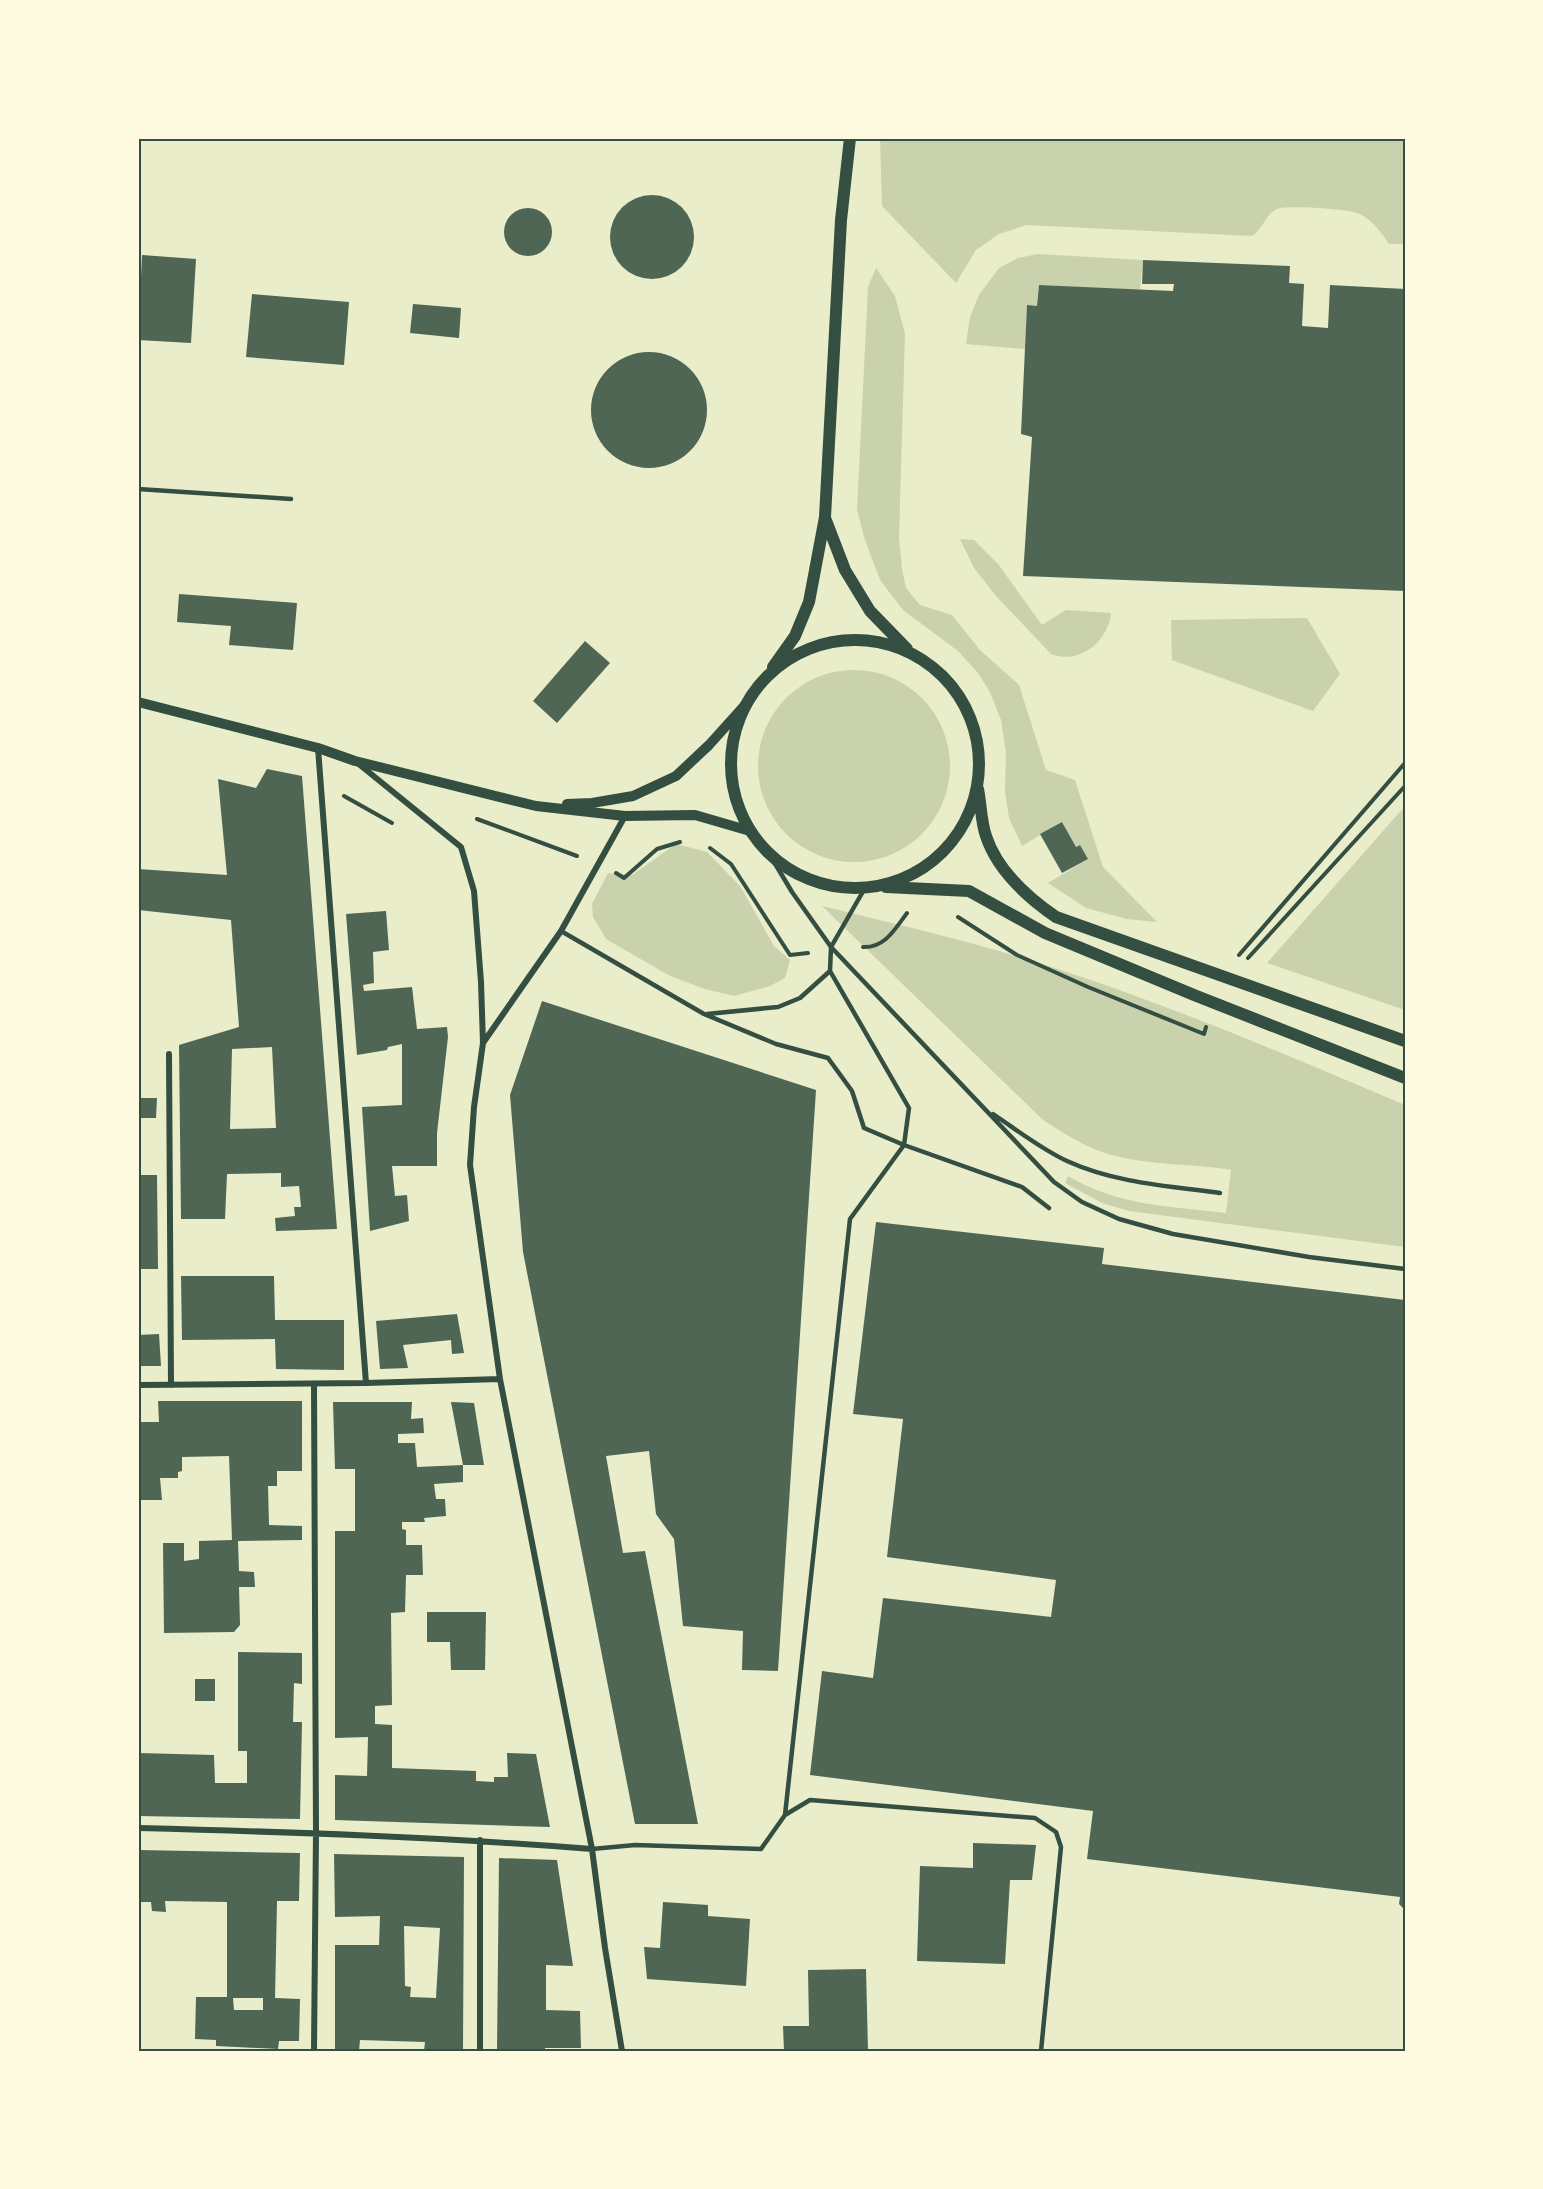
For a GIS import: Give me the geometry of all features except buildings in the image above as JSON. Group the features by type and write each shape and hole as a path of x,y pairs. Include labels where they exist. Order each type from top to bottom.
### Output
{"main road":[{"path":"850,138 841,219 825,517 809,602 795,636 745,705 737,723 730,760 734,797 750,831 771,857 800,877 838,888 878,887 969,891 1045,933 1194,995 1405,1078"},
{"path":"825,517 845,570 870,611 908,650 942,674 967,707 979,747 978,788 986,836 1003,868 1032,900 1056,917 1405,1041"},
{"path":"760,686 779,666 808,648 841,639 875,640 908,650"},
{"path":"878,887 913,874 943,853 965,823 978,788"}],"street":[{"path":"138,700 318,748 355,761 536,806 625,816 694,815 750,831"},
{"path":"536,806 592,803 633,796 676,776 709,745 745,705"},
{"path":"318,748 366,1383"},
{"path":"355,761 460,847 474,891 483,1043 470,1165 500,1378 592,1849 622,2051"},
{"path":"483,1043 561,931 625,816"},
{"path":"169,1054 171,1384"},
{"path":"138,1385 366,1383 500,1378"},
{"path":"314,1384 316,1832 314,2051"},
{"path":"138,1828 316,1832 480,1840 592,1849"},
{"path":"480,1840 480,2051"}],"lane":[{"path":"138,489 291,499"},
{"path":"771,857 792,892 831,947 1054,1182 1082,1202 1119,1219 1173,1234 1309,1257 1405,1269"},
{"path":"785,1815 850,1219 904,1145 909,1108 830,971 831,947 865,888"},
{"path":"561,931 704,1014 776,1044 828,1058 852,1091 864,1128 904,1145 1022,1187 1049,1208"},
{"path":"704,1014 778,1007 800,998 830,971"},
{"path":"986,1109 1040,1146 1066,1161 1091,1171 1120,1180 1220,1193"},
{"path":"592,1849 635,1845 761,1849 785,1815 810,1800 1035,1818 1056,1832 1061,1847 1041,2051"}],"path":[{"path":"1231,964 1405,763"},
{"path":"320,782 411,834 425,818"},
{"path":"1245,962 1405,786"},
{"path":"469,816 598,864 624,878 657,849 684,840"},
{"path":"705,846 713,849 731,864 789,955 797,956 831,947 872,948 891,935 907,913 918,910"},
{"path":"956,916 1017,955 1088,987 1204,1034 1208,1018"}],"green space":[{"path":"880,138 1405,138 1405,244 1389,244 1376,227 1360,214 1318,208 1277,209 1252,236 1026,225 999,234 976,250 956,283 882,206"},
{"path":"1038,254 1143,260 1140,290 1039,285 1037,306 1027,306 1025,349 966,344 970,317 979,295 999,268 1018,258"},
{"path":"876,268 895,296 905,334 899,537 906,588 920,605 952,615 980,650 1019,685 1046,770 1075,780 1103,867 1157,922 1127,919 1086,908 1048,883 1088,859 1080,845 1076,847 1062,822 1022,846 1009,818 1005,792 1006,752 1001,720 990,692 978,673 958,651 903,610 880,580 857,510 868,287"},
{"path":"960,539 974,540 998,564 1042,625 1066,610 1111,613 1109,624 1098,642 1081,654 1061,657 1051,654 997,597 974,568"},
{"path":"1307,618 1340,674 1313,711 1172,660 1171,620"},
{"path":"845,670 863,670 891,677 922,698 943,729 950,766 943,803 922,834 891,855 863,862 845,862 809,851 780,827 769,811 762,794 758,775 758,757 769,721 793,692 809,681 826,674"},
{"path":"1405,806 1405,1010 1267,963"},
{"path":"676,844 707,852 740,886 774,946 790,960 785,978 770,986 734,996 705,989 670,976 606,939 593,917 592,904 608,873 632,875"},
{"path":"822,906 976,945 1067,972 1195,1018 1405,1105 1405,1247 1129,1211 1102,1203 1065,1183 1068,1176 1087,1186 1125,1199 1226,1213 1231,1170 1123,1158 1099,1151 1066,1135 1043,1120"}]}
